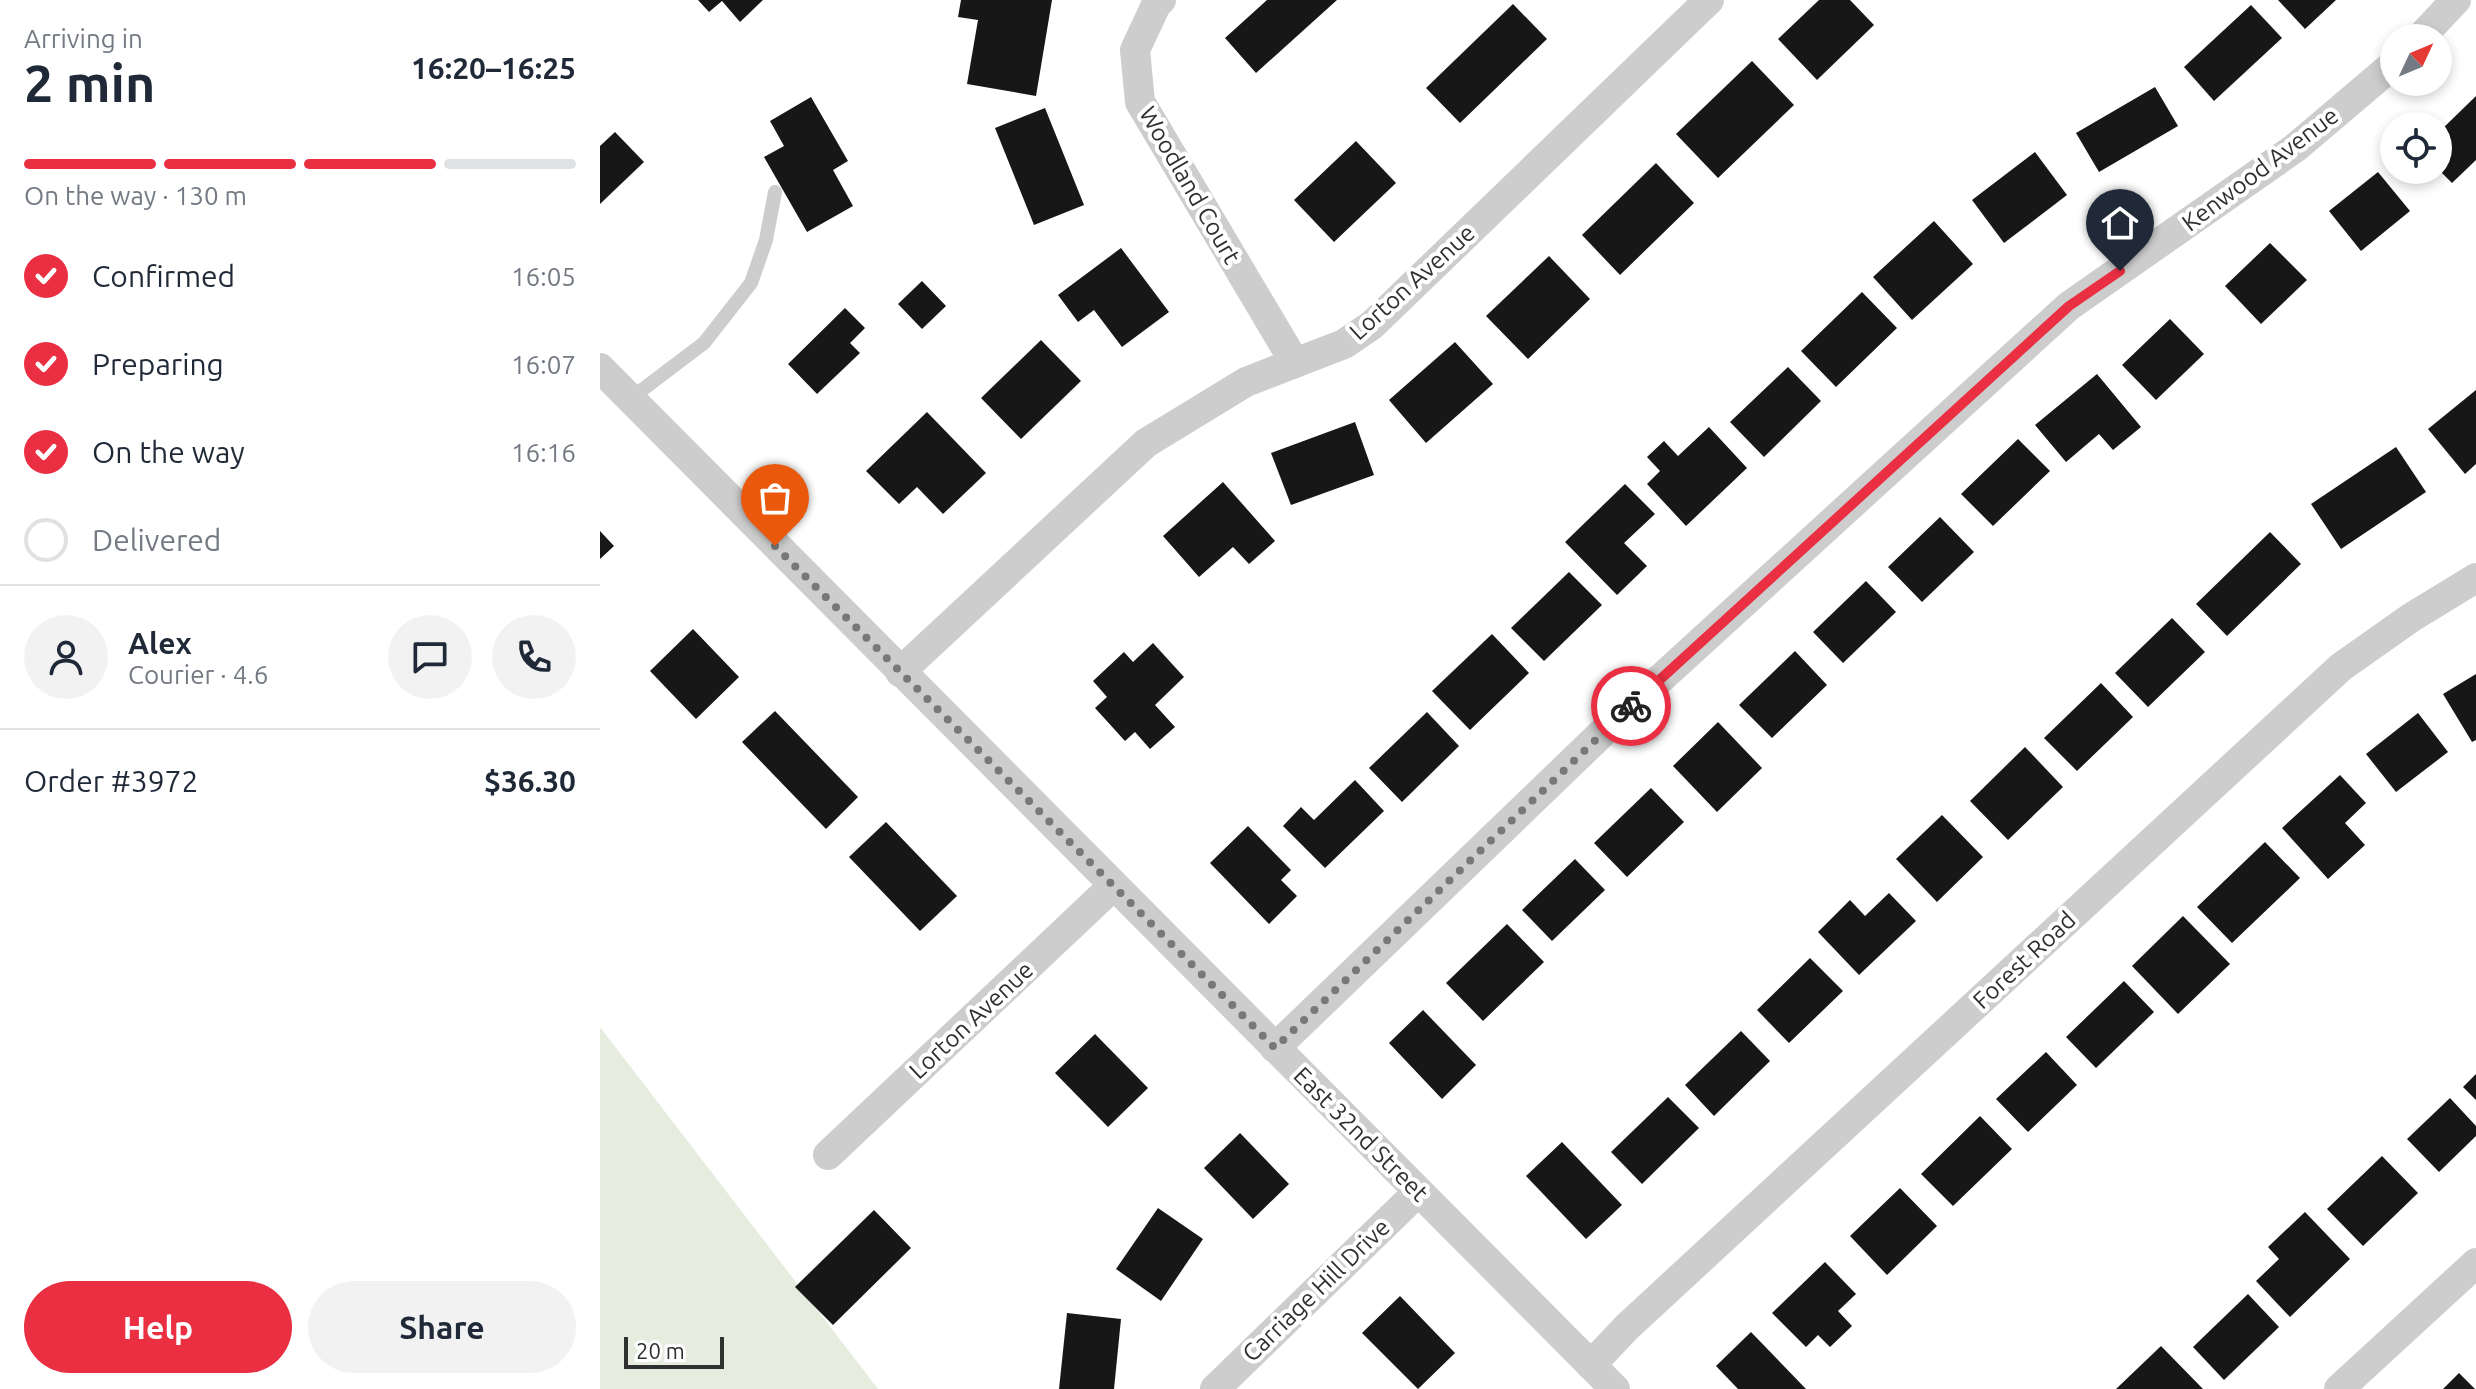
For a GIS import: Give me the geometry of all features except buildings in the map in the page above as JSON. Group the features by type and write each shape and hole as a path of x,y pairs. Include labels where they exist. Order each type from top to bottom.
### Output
{"street":[{"name":"Woodland Court","path":"1161,0 1135,50 1140,102 1295,363"},
{"name":"Lorton Avenue","path":"900,672 1146,443 1246,382 1344,344 1372,325 1709,0"},
{"path":"2433,24 2456,0"},
{"name":"Kenwood Avenue","path":"1275,1048 1625,711 2069,306 2295,148 2380,76"},
{"name":"East 32nd Street","path":"600,368 1615,1389"},
{"name":"Forest Road","path":"1591,1365 1627,1327 2341,667 2412,617 2476,578"},
{"name":"Lorton Avenue","path":"828,1155 1113,886"},
{"name":"Carriage Hill Drive","path":"1215,1389 1418,1192"},
{"path":"2339,1389 2476,1263"}],"lane":[{"path":"630,399 704,343 751,283 766,240 775,192"}],"green space":[{"path":"600,1027 878,1389 600,1389"}],"way so far":[{"path":"775,546 1275,1048 1631,706"}],"route":[{"path":"1631,706 2069,306 2120,271"}]}
